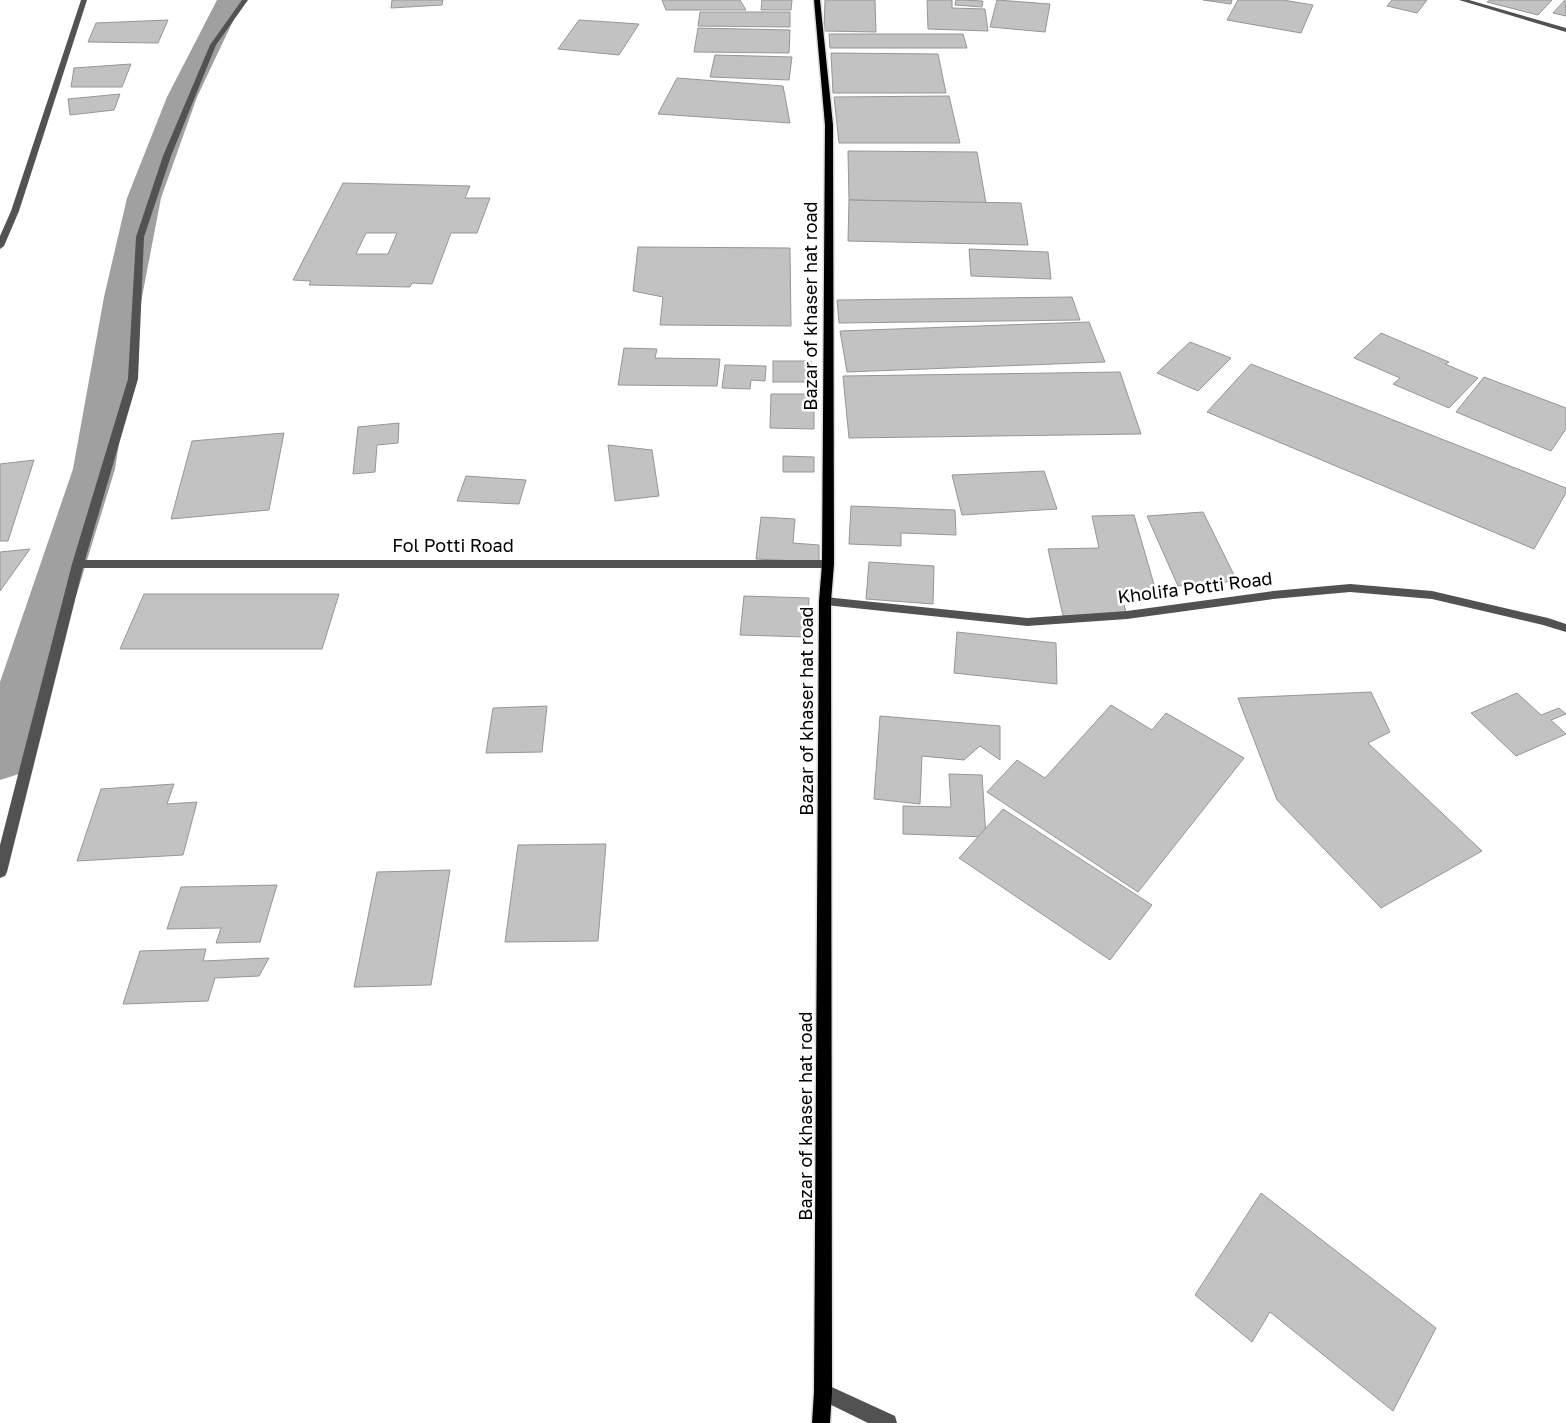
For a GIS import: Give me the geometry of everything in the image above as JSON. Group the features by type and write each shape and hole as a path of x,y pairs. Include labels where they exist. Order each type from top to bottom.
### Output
{"main road":[{"name":"Bazar of khaser hat road","path":"817,0 829,125 828,564 825,601 823,1392 820,1423"}],"street":[{"path":"0,246 16,211 84,0"},
{"path":"0,872 78,564 133,379 140,236 166,156 212,45 245,0"},
{"path":"1462,0 1566,30"},
{"name":"Fol Potti Road","path":"78,564 828,564"},
{"name":"Kholifa Potti Road","path":"825,601 1027,622 1127,615 1273,595 1350,588 1432,596 1544,621 1566,628"},
{"path":"823,1392 888,1423"}],"building":[{"path":"392,0 443,0 442,5 391,8"},
{"path":"662,0 740,0 746,10 666,10"},
{"path":"762,0 792,0 791,10 761,10"},
{"path":"825,0 875,0 876,32 824,31"},
{"path":"927,0 952,0 952,8 985,9 988,31 928,29"},
{"path":"956,0 983,1 982,7 955,5"},
{"path":"997,0 1050,4 1045,32 990,27"},
{"path":"1203,0 1232,0 1231,4"},
{"path":"1238,0 1283,0 1313,5 1301,33 1227,20"},
{"path":"1392,0 1427,0 1417,13 1387,6"},
{"path":"1490,0 1552,0 1538,15 1487,2"},
{"path":"1565,0 1566,16 1553,13"},
{"path":"700,12 790,12 790,27 698,26"},
{"path":"168,20 158,43 88,42 96,23"},
{"path":"579,20 639,24 619,55 558,49"},
{"path":"698,28 790,30 789,53 694,52"},
{"path":"829,34 963,34 967,48 830,48"},
{"path":"831,53 938,54 946,93 833,93"},
{"path":"715,55 792,57 789,80 710,77"},
{"path":"131,64 122,87 71,87 74,68"},
{"path":"677,78 783,86 790,123 658,114"},
{"path":"120,94 114,110 70,115 68,99"},
{"path":"949,96 960,143 839,143 834,97"},
{"path":"848,151 977,152 986,203 849,200"},
{"path":"343,183 470,186 465,198 490,198 477,233 451,233 432,284 412,283 410,287 309,285 311,281 293,280","holes":["366,233 397,233 388,254 356,254"]},
{"path":"849,200 1021,203 1028,245 848,241"},
{"path":"638,247 790,248 791,326 660,325 663,297 633,291"},
{"path":"969,249 1048,252 1051,279 971,276"},
{"path":"1072,297 1080,320 839,323 837,300"},
{"path":"1089,322 1105,362 847,372 840,331"},
{"path":"1381,333 1449,362 1445,364 1478,378 1449,408 1393,384 1400,378 1354,358"},
{"path":"1190,342 1231,358 1198,391 1157,373"},
{"path":"624,348 657,349 655,358 720,359 717,386 618,385"},
{"path":"773,361 811,361 811,382 773,382"},
{"path":"1251,364 1566,488 1566,493 1534,549 1207,412"},
{"path":"725,365 766,366 765,381 751,380 750,389 722,388"},
{"path":"1120,372 1141,434 849,438 843,376"},
{"path":"1484,377 1566,408 1566,429 1551,451 1456,412"},
{"path":"771,394 814,394 814,429 770,428"},
{"path":"399,423 398,443 377,445 375,472 353,474 358,427"},
{"path":"284,433 269,510 171,519 192,441"},
{"path":"608,445 652,450 659,496 615,501"},
{"path":"783,456 814,457 814,472 783,472"},
{"path":"34,460 8,541 0,541 0,464"},
{"path":"1044,471 1057,509 962,515 952,475"},
{"path":"466,476 526,480 519,504 457,501"},
{"path":"851,506 955,510 956,535 901,533 901,546 849,544"},
{"path":"1203,512 1237,581 1178,586 1147,516"},
{"path":"1134,515 1157,595 1121,595 1127,615 1063,616 1048,549 1099,548 1092,516"},
{"path":"761,517 795,519 793,543 819,545 819,562 756,559"},
{"path":"30,549 0,591 0,552"},
{"path":"869,562 934,566 933,604 866,599"},
{"path":"144,594 339,594 322,649 120,649"},
{"path":"744,596 809,598 807,637 740,635"},
{"path":"957,632 1056,643 1057,684 954,673"},
{"path":"1371,692 1390,732 1368,743 1482,851 1381,908 1277,800 1238,698"},
{"path":"1517,693 1541,715 1559,708 1566,714 1551,720 1566,734 1516,756 1471,713"},
{"path":"1111,705 1152,730 1166,713 1244,758 1138,892 987,792 1017,760 1045,778"},
{"path":"547,706 542,752 486,753 493,708"},
{"path":"880,716 1000,726 1000,760 980,746 964,760 922,756 920,804 874,799"},
{"path":"949,774 982,775 986,837 903,834 903,806 951,807"},
{"path":"174,784 167,804 197,802 183,855 77,861 101,789"},
{"path":"1003,809 1152,905 1110,960 959,858"},
{"path":"606,844 598,941 505,942 518,845"},
{"path":"450,870 431,985 354,987 377,872"},
{"path":"277,885 260,942 216,943 221,928 167,929 181,887"},
{"path":"206,949 203,961 269,958 259,976 215,978 208,1001 123,1004 140,951"},
{"path":"1261,1193 1436,1328 1393,1411 1270,1312 1252,1342 1195,1295"}],"waterway":[{"path":"0,759 94,469 123,297 144,198 182,97 230,0"}]}
